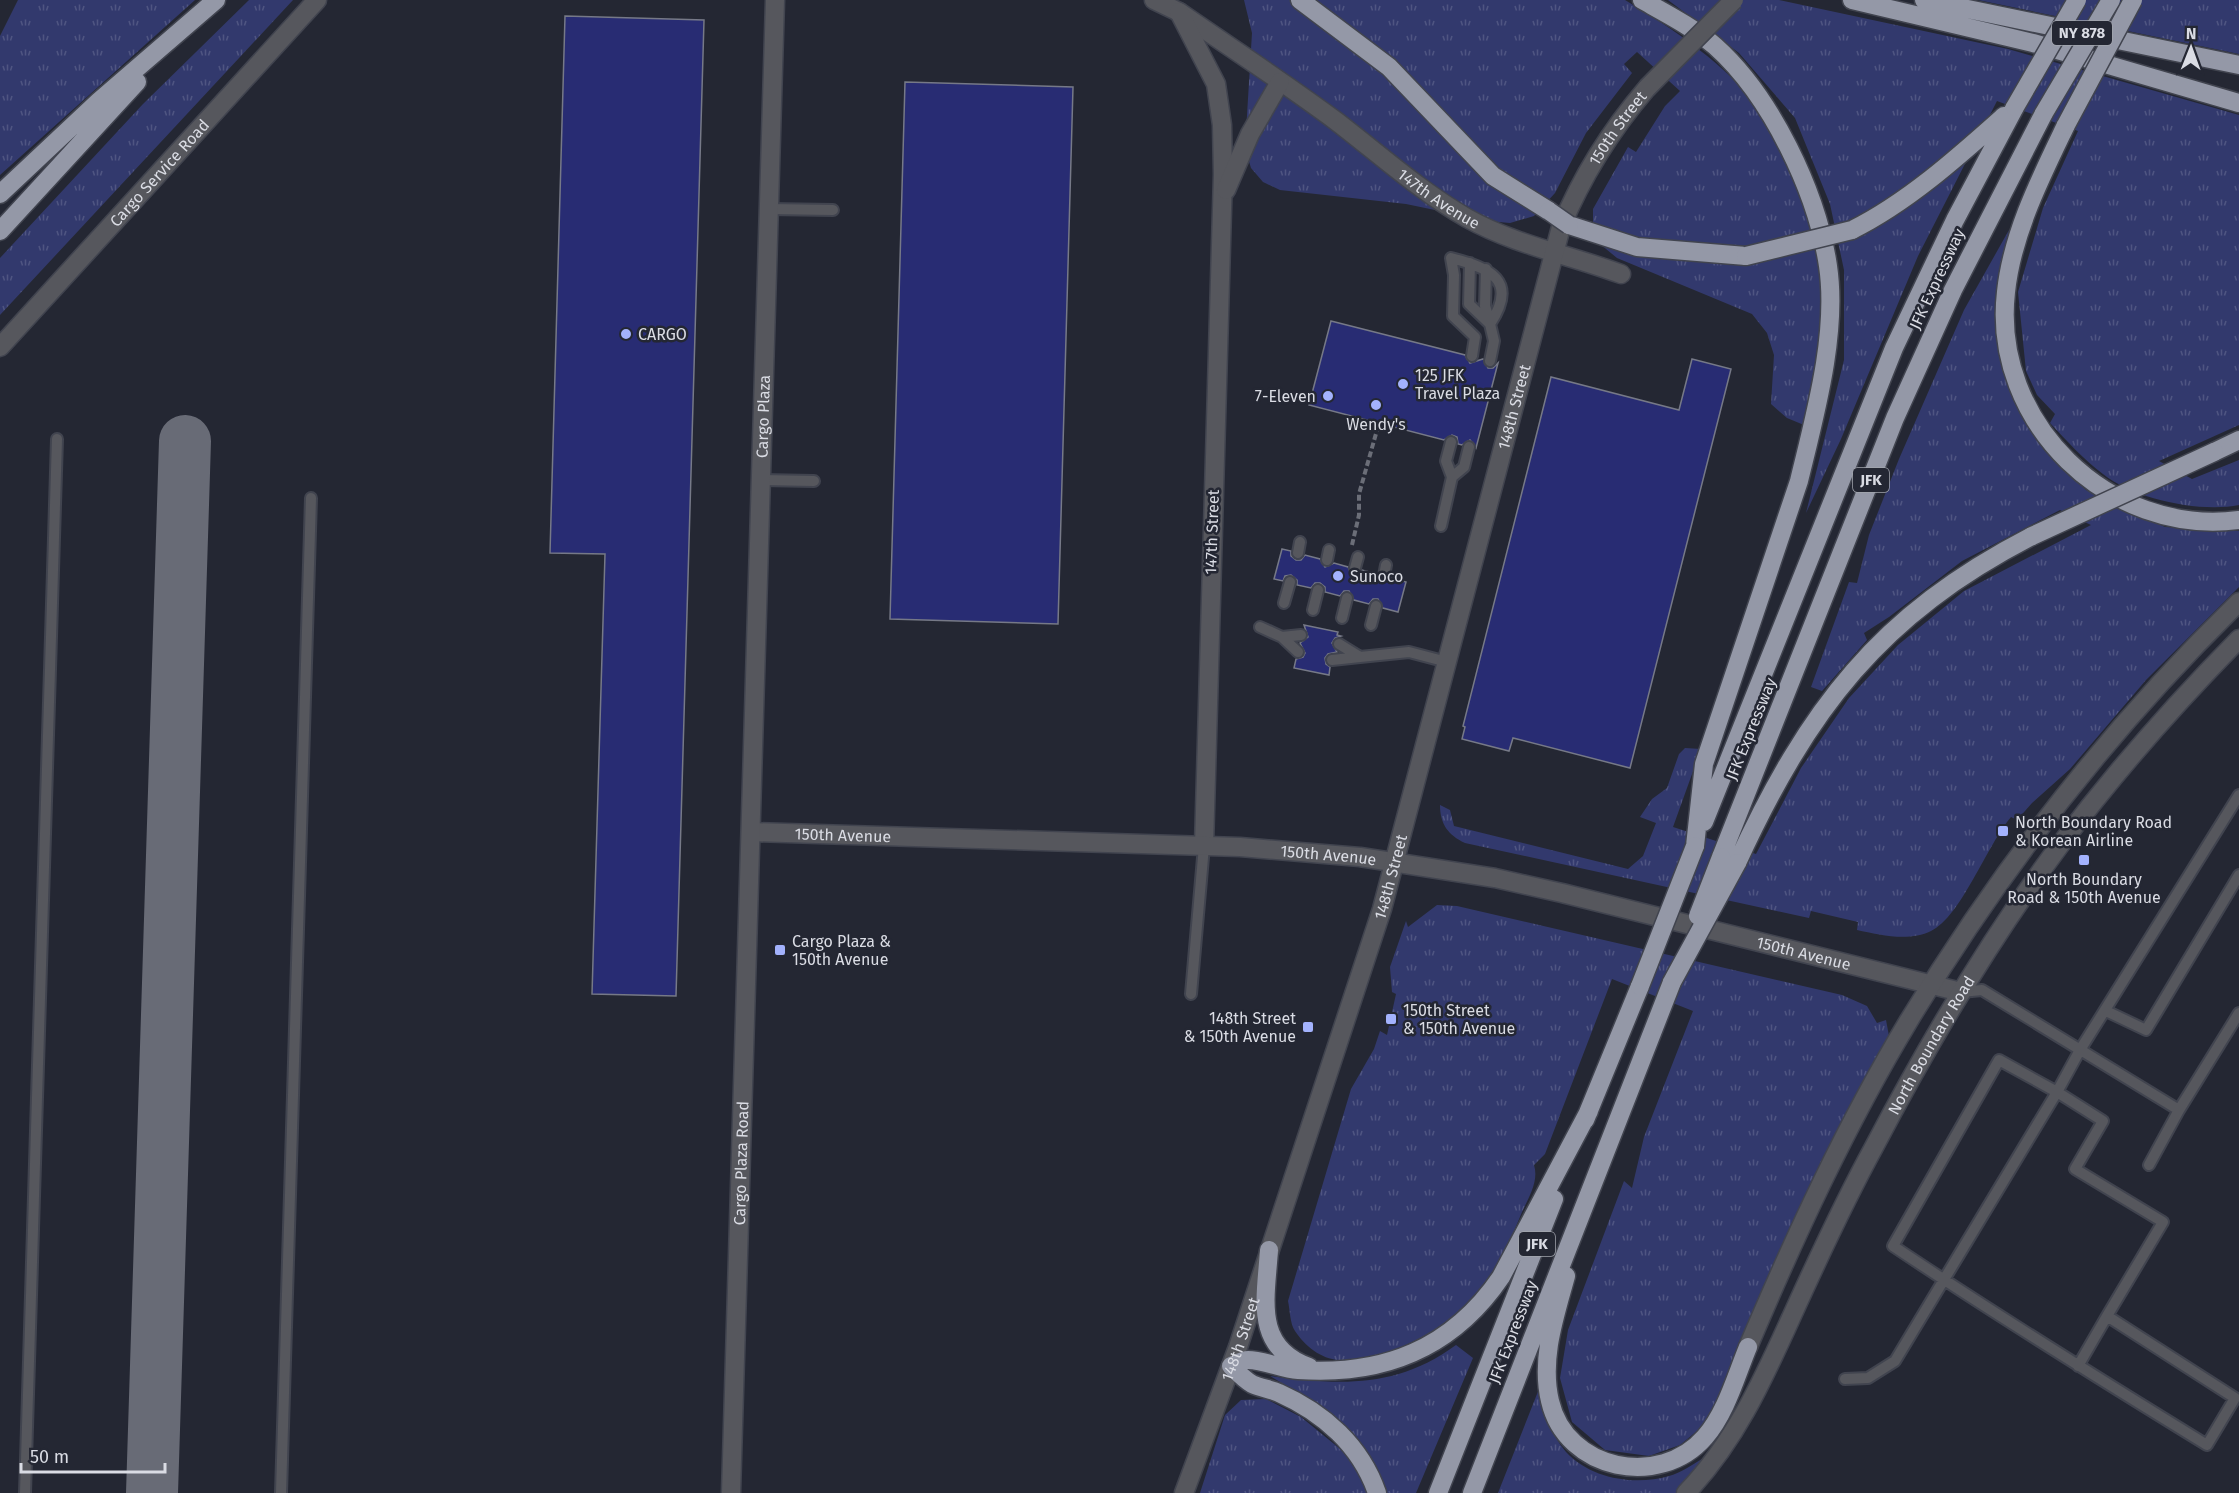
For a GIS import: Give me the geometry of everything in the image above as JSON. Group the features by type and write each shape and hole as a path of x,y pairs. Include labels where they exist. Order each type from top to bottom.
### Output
{"highway":[{"path":"0,231 191,24 216,0"},
{"path":"1300,0 1389,67 1493,176 1569,225 1637,248 1746,256 1852,230 1880,216 1972,145 2015,107"},
{"path":"1642,0 1715,46 1776,121 1799,170 1828,266 1828,329 1820,392 1810,436 1799,481 1704,764 1695,846"},
{"path":"1852,0 2043,46 2239,103"},
{"name":"NY 878","path":"1924,0 2239,65"},
{"name":"JFK Expressway","path":"1438,1493 1894,348 1955,220 2015,107 2077,0"},
{"name":"JFK Expressway","path":"1472,1493 1669,989 1729,860 1900,408 1984,227 2044,113 2111,0"},
{"path":"2133,0 2066,124 2019,237 2008,275 2005,328 2007,348 2019,389 2039,428 2067,462 2099,488 2136,506 2176,518 2204,521 2239,520"},
{"path":"0,194 99,101 191,24"},
{"path":"1729,860 1826,704 1859,663 1895,628 1939,591 1985,561 2032,536 2230,445"},
{"path":"1377,1493 1365,1463 1355,1449 1329,1423 1278,1392 1252,1384 1231,1366 1247,1360 1291,1370 1329,1372 1360,1370 1402,1358 1445,1335 1483,1302 1509,1264 1589,1111"},
{"path":"1585,1202 1551,1335 1547,1365 1550,1403 1562,1428 1570,1438 1590,1455 1625,1467 1658,1466 1679,1458 1698,1444 1711,1429 1748,1347"},
{"path":"1269,1250 1266,1308 1272,1338 1291,1359 1329,1372"}],"street":[{"name":"Cargo Service Road","path":"0,347 317,0"},
{"name":"Cargo Plaza","path":"751,832 775,0"},
{"path":"1154,0 1179,12 1280,82"},
{"name":"150th Street","path":"1553,250 1570,205 1608,137 1647,88 1734,0"},
{"path":"1179,12 1216,84 1222,126 1222,198"},
{"name":"147th Street","path":"1204,846 1222,198 1250,134 1280,82"},
{"name":"147th Avenue","path":"1280,82 1333,119 1428,193 1468,219 1513,240 1553,250 1621,274"},
{"name":"148th Street","path":"1184,1493 1231,1366 1382,909 1448,662 1553,250"},
{"name":"North Boundary Road","path":"1748,1347 1827,1173 1908,1022 1932,984 2025,847 2092,761 2165,678 2239,602"},
{"name":"North Boundary Road","path":"1686,1493 1716,1460 1737,1427 1777,1351 1854,1183 1935,1034 1961,992 2028,890 2069,833 2160,722 2238,643"},
{"name":"150th Avenue","path":"751,832 1204,846 1317,852 1395,862 1495,878 1562,893 1961,992"},
{"name":"Cargo Plaza Road","path":"731,1493 751,832"}],"lane":[{"path":"769,209 834,210"},
{"path":"1472,356 1475,337 1453,316 1454,275 1451,258 1486,269 1498,278 1501,287 1501,307 1490,324"},
{"path":"1470,263 1469,304 1490,324"},
{"path":"1486,269 1485,306 1494,341 1490,361"},
{"path":"25,1493 57,440"},
{"path":"1441,526 1452,477 1446,461 1451,442"},
{"path":"1452,477 1464,467 1469,447"},
{"path":"761,480 814,481"},
{"path":"281,1493 311,498"},
{"path":"1284,603 1290,582"},
{"path":"1313,610 1318,590"},
{"path":"1342,618 1347,598"},
{"path":"1371,625 1376,606"},
{"path":"1260,627 1282,637 1298,652"},
{"path":"1282,637 1301,635"},
{"path":"1340,644 1360,657"},
{"path":"1332,660 1409,652 1448,662"},
{"path":"1845,1379 1868,1378 1895,1361 2080,1050 2239,795"},
{"name":"147th Street","path":"1191,994 1204,846"},
{"path":"2106,1011 2146,1030 2239,875"},
{"path":"1961,992 1982,990 2179,1110"},
{"path":"2149,1165 2179,1110 2239,1013"},
{"path":"2078,1366 2107,1316 2163,1222 2075,1170 2103,1121 1999,1060 1893,1246 2078,1366 2207,1445 2235,1398 2107,1316"}],"path":[{"path":"1354,560 1359,494 1379,423"}],"green space":[{"path":"18,0 195,0 0,175 0,36"},
{"path":"249,0 293,0 0,315 0,258 143,104"},
{"path":"1244,0 1625,0 1699,50 1733,79 1765,116 1791,168 1810,218 1820,270 1823,323 1819,369 1804,425 1787,418 1771,404 1774,355 1767,333 1752,314 1617,258 1600,244 1593,228 1593,209 1628,147 1636,152 1665,106 1680,91 1637,52 1624,64 1632,73 1586,133 1555,193 1534,216 1510,223 1488,221 1406,204 1280,190 1263,182 1251,168 1245,148 1252,33"},
{"path":"1668,0 1779,0 2008,49 2239,115 2239,425 2159,461 2192,479 2239,460 2239,505 2206,507 2187,505 2132,491 2116,483 2096,468 2075,450 2050,423 2055,414 2037,395 2026,371 2018,292 2043,208 2078,131 1997,101 1918,256 1841,439 1806,513 1844,360 1844,270 1830,204 1795,118 1739,53"},
{"path":"1978,0 2239,0 2239,54"},
{"path":"2009,230 1997,314 1999,356 2014,399 2044,450 2086,490 2165,527 2239,531 2239,587 2146,680 2070,769 2032,803 2017,820 2011,817 1953,911 1942,923 1922,934 1904,937 1875,934 1857,930 1858,922 1811,911 1809,918 1465,843 1454,836 1443,823 1440,805 1450,810 1454,826 1628,869 1643,856 1656,823 1640,817 1652,799 1667,788 1679,754 1685,748 1701,749 1673,827 1756,854 1801,768 1849,698 1898,645 1964,591 2091,525 2060,510 1962,561 1889,617 1864,633 1867,640 1822,691 1811,687 1849,582 1857,583 1869,535 1899,459 1964,310"},
{"path":"1437,905 1457,906 1842,995 1867,1006 1877,1023 1886,1020 1889,1036 1880,1060 1782,1249 1708,1422 1680,1445 1649,1456 1605,1450 1572,1422 1560,1378 1568,1330 1624,1181 1632,1188 1644,1137 1693,1011 1612,979 1545,1154 1534,1165 1535,1177 1530,1195 1499,1262 1485,1285 1467,1306 1425,1336 1390,1352 1355,1360 1332,1359 1320,1354 1309,1347 1293,1328 1288,1301 1351,1089 1374,1049 1380,1031 1387,1035 1396,994 1392,992 1390,967 1406,921 1408,927"},
{"path":"1456,1345 1473,1358 1416,1493 1386,1493 1379,1472 1356,1438 1324,1411 1270,1376 1344,1382 1389,1377 1411,1370"},
{"path":"1539,1389 1556,1438 1566,1452 1588,1469 1614,1478 1642,1480 1673,1475 1702,1459 1707,1464 1681,1493 1498,1493"},
{"path":"1266,1399 1301,1417 1350,1457 1368,1493 1200,1493 1225,1415 1241,1400"}],"building":[{"name":"CARGO","path":"565,16 704,20 676,996 592,994 605,554 550,553"},
{"path":"905,82 1073,87 1058,624 890,619"},
{"name":"125 JFK Travel Plaza","path":"1331,321 1465,355 1470,363 1483,359 1488,368 1493,368 1498,363 1476,448 1470,440 1462,445 1458,444 1457,437 1452,435 1444,440 1309,405"},
{"path":"1692,359 1731,369 1630,768 1513,738 1509,751 1462,739 1465,727 1463,726 1551,377 1679,410"},
{"path":"1282,549 1291,551 1291,556 1296,560 1301,560 1305,555 1320,559 1325,567 1334,563 1348,567 1352,575 1357,575 1362,570 1377,574 1382,583 1391,578 1406,582 1398,612 1383,608 1378,599 1373,599 1369,604 1354,600 1349,591 1344,591 1340,596 1325,592 1325,587 1320,583 1315,583 1311,588 1297,585 1297,580 1291,575 1285,576 1283,581 1274,579"},
{"path":"1304,625 1338,632 1337,635 1341,636 1335,638 1332,643 1337,652 1328,654 1325,658 1326,664 1330,667 1329,675 1294,668 1296,659 1303,657 1305,653 1300,643 1308,637"}],"taxiway":[{"path":"152,1493 185,441"}],"place":[{"name":"CARGO","path":"626,334"},
{"name":"125 JFK Travel Plaza","path":"1403,384"},
{"name":"7-Eleven","path":"1328,396"},
{"name":"Wendy's","path":"1376,405"},
{"name":"Sunoco","path":"1338,576"},
{"name":"North Boundary Road & Korean Airline","path":"2003,831"},
{"name":"North Boundary Road & 150th Avenue","path":"2084,860"},
{"name":"Cargo Plaza & 150th Avenue","path":"780,950"},
{"name":"150th Street & 150th Avenue","path":"1391,1019"},
{"name":"148th Street & 150th Avenue","path":"1308,1027"}]}
